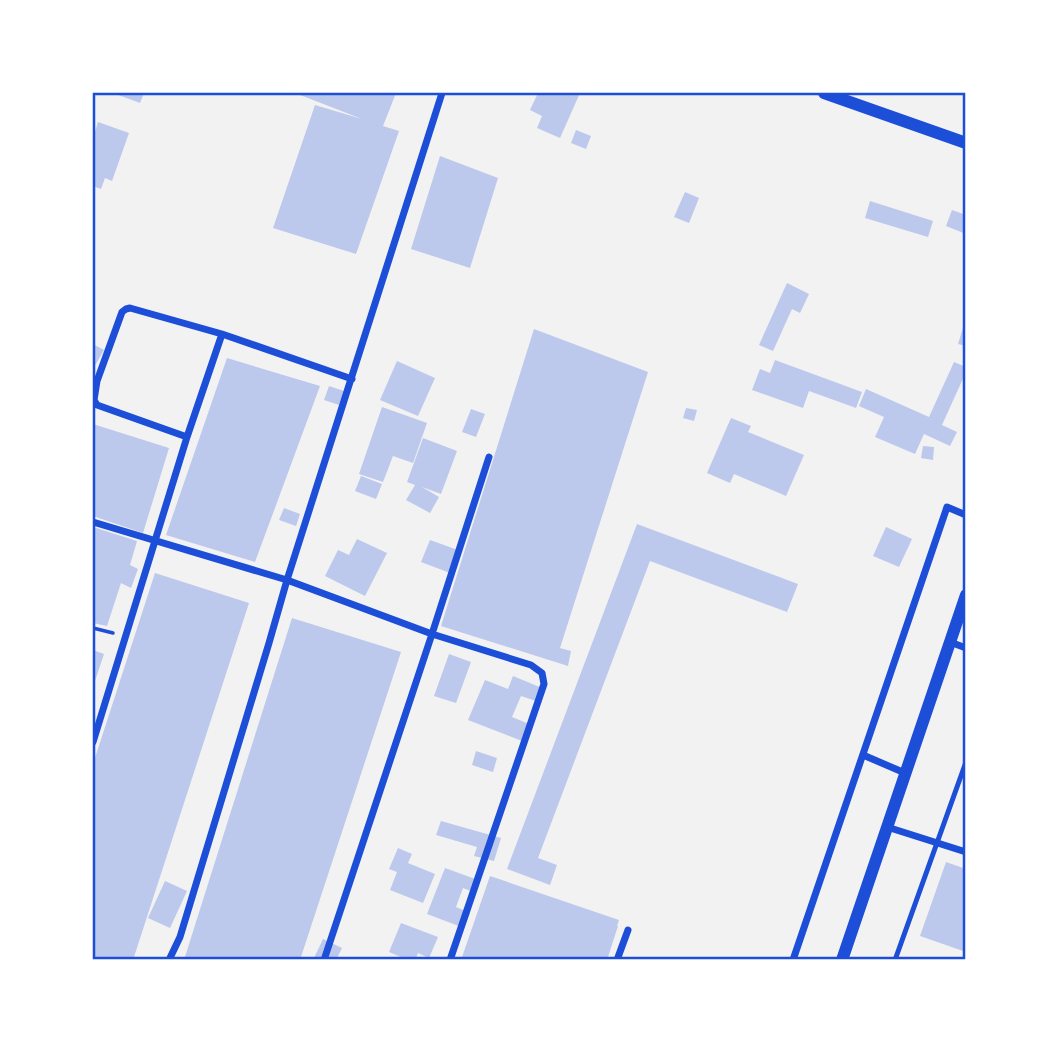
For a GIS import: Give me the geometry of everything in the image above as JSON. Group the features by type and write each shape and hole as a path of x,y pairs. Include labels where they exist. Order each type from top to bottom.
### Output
{"street":[{"path":"169,960 184,923 287,580 442,93"},
{"path":"824,93 966,143"},
{"path":"187,436 97,404 94,400 95,380 122,312 126,309 222,334 352,379"},
{"path":"93,742 187,436 222,334"},
{"path":"324,960 489,457"},
{"path":"793,960 947,507 966,515"},
{"path":"93,522 287,580 432,634 531,665 542,673 544,684 450,960"},
{"path":"842,960 966,595"},
{"path":"950,642 966,648"},
{"path":"863,755 905,773"},
{"path":"887,827 966,852"},
{"path":"617,960 628,929"}],"lane":[{"path":"895,960 966,762"}],"path":[{"path":"93,628 126,636"}],"building":[{"path":"113,93 144,93 140,103"},
{"path":"295,93 396,93 383,126 399,131 356,254 273,228 315,105 362,119"},
{"path":"538,93 580,93 560,138 537,128 542,116 530,110"},
{"path":"98,122 129,133 112,181 105,178 101,189 93,186 93,138"},
{"path":"576,130 591,136 586,149 571,143"},
{"path":"440,156 498,178 470,268 411,249"},
{"path":"685,192 699,198 689,223 674,217"},
{"path":"870,201 933,221 928,237 865,218"},
{"path":"952,210 966,215 966,234 946,226"},
{"path":"787,283 809,294 800,313 792,309 773,351 759,345"},
{"path":"966,318 966,346 958,344"},
{"path":"534,329 648,372 560,648 571,651 568,666 441,626"},
{"path":"93,344 104,350 93,369"},
{"path":"227,358 320,386 255,562 166,535"},
{"path":"775,360 862,392 856,408 809,391 803,408 752,390 760,369 770,373"},
{"path":"397,361 435,378 418,416 380,400"},
{"path":"954,362 966,367 966,372 942,425 957,432 950,446 924,434 915,454 875,437 884,417 859,406 866,389 929,417"},
{"path":"329,386 344,391 339,405 324,400"},
{"path":"382,407 427,423 413,463 393,456 383,482 359,474"},
{"path":"686,408 697,410 694,421 683,418"},
{"path":"471,409 485,414 476,437 462,432"},
{"path":"731,418 751,426 748,432 804,455 786,496 734,474 730,483 707,473"},
{"path":"93,424 169,448 143,533 93,516"},
{"path":"423,438 457,451 441,494 422,487 439,497 430,513 406,500 415,485 407,482"},
{"path":"923,446 934,447 933,460 921,458"},
{"path":"361,476 382,484 376,499 355,491"},
{"path":"284,508 300,514 296,526 279,520"},
{"path":"637,524 798,584 787,612 650,561 538,858 557,865 550,885 507,869"},
{"path":"93,527 137,541 130,565 138,569 131,588 121,583 107,626 93,623"},
{"path":"886,527 912,539 899,567 873,556"},
{"path":"357,539 387,553 365,596 325,576 338,550 349,555"},
{"path":"430,540 458,550 450,573 421,562"},
{"path":"155,573 249,603 133,960 93,960 93,764"},
{"path":"292,618 401,652 300,960 184,960"},
{"path":"93,650 104,654 93,687"},
{"path":"449,654 471,662 456,703 434,696"},
{"path":"513,676 542,688 536,701 521,696 512,717 529,724 522,741 468,720 485,680 508,689"},
{"path":"476,751 497,758 493,772 472,765"},
{"path":"441,821 501,838 494,861 474,856 477,847 436,835"},
{"path":"398,848 412,854 408,863 435,874 423,903 390,890 397,872 389,869"},
{"path":"946,862 966,869 966,952 920,936"},
{"path":"445,868 478,880 473,892 463,888 456,907 470,913 464,928 427,914"},
{"path":"490,876 619,920 607,960 461,960"},
{"path":"165,881 187,891 170,928 148,918"},
{"path":"401,923 438,937 429,958 418,953 415,960 408,960 389,952"},
{"path":"323,939 342,948 336,960 314,958"}]}
